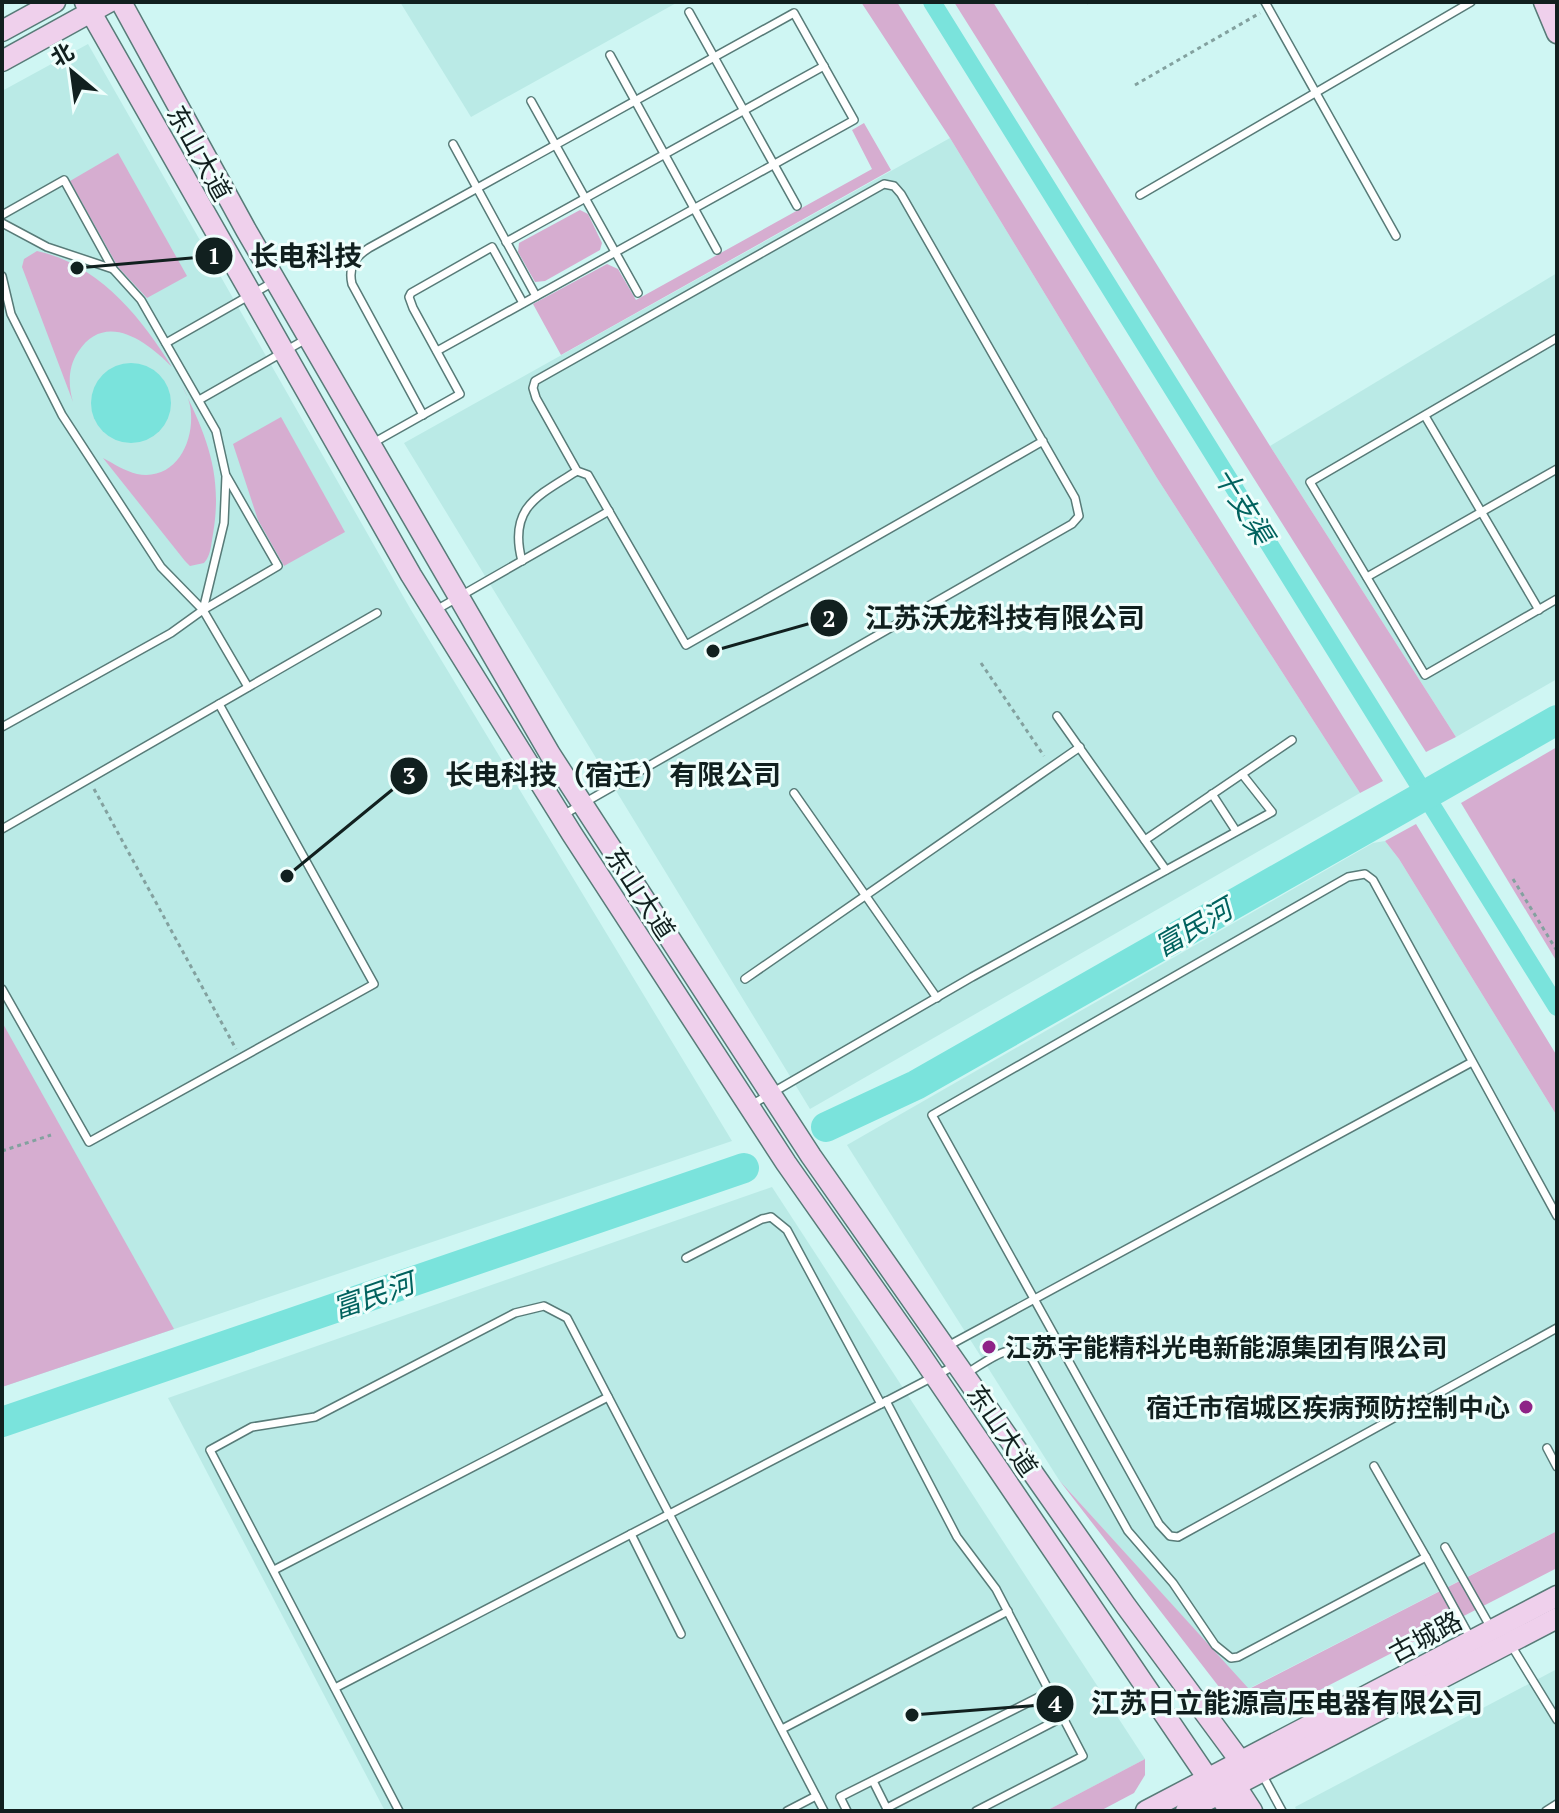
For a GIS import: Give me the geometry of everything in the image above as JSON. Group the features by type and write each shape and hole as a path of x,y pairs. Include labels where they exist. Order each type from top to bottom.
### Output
{"main road":[{"path":"2,31 55,2"},
{"name":"东山大道","path":"121,2 275,280 550,754 770,1094 954,1363 1126,1606 1251,1763"},
{"path":"1544,2 1557,33"},
{"path":"2,61 95,5"},
{"name":"东山大道","path":"95,5 283,353 434,611 561,816 749,1106 935,1376 1210,1797 1252,1811"},
{"name":"古城路","path":"1501,1640 1557,1596"},
{"name":"古城路","path":"1251,1763 1476,1649 1557,1618"},
{"path":"1146,1811 1210,1797 1251,1763"}],"lane":[{"path":"1140,195 1471,2"},
{"path":"1267,5 1396,236"},
{"path":"689,12 797,206"},
{"path":"423,415 352,284 351,269 361,253 794,13 854,120 437,351"},
{"path":"610,55 717,250"},
{"path":"506,242 824,66"},
{"path":"531,101 638,293"},
{"path":"453,144 536,296"},
{"path":"2,215 64,180 113,269 141,300 216,431 226,476 224,523 203,610"},
{"path":"561,816 1072,524 1079,516 1075,498 1043,441 901,194 894,186 884,184 535,381 533,388 536,398 577,471 588,475 686,645 1043,441"},
{"path":"2,223 47,247 113,269"},
{"path":"371,444 460,394 410,302 409,297 417,288 492,247 523,303"},
{"path":"2,276 11,314 62,415 161,567 203,610 248,687"},
{"path":"166,343 275,280"},
{"path":"199,400 309,338"},
{"path":"1557,338 1310,482 1425,675 1557,599"},
{"path":"1425,416 1539,610"},
{"path":"1367,577 1557,469"},
{"path":"522,561 518,528 522,516 545,491 577,471"},
{"path":"2,727 171,633 203,610 278,566 226,476"},
{"path":"434,611 609,511"},
{"path":"2,829 377,613"},
{"path":"2,989 89,1142 374,984 219,704"},
{"path":"1057,716 1166,870"},
{"path":"1145,840 1292,740"},
{"path":"745,979 1080,747"},
{"path":"749,1106 1272,812 1242,774"},
{"path":"794,793 937,998"},
{"path":"1212,794 1236,831"},
{"path":"1557,1216 1373,880 1365,874 1348,877 932,1115 1159,1524 1170,1536 1178,1537 1557,1328"},
{"path":"335,1688 935,1376 1033,1299 1472,1062"},
{"path":"686,1258 762,1219 771,1217 779,1221 787,1230 957,1537 996,1589 1008,1611 1083,1756 976,1811"},
{"path":"399,1811 210,1450 252,1427 315,1417 515,1313 544,1306 567,1318 824,1811"},
{"path":"954,1363 1011,1349 1020,1348 1029,1354 1128,1531 1173,1583 1215,1645 1231,1658 1426,1557"},
{"path":"274,1570 608,1397"},
{"path":"1547,1448 1557,1467"},
{"path":"1374,1466 1476,1649"},
{"path":"631,1534 681,1634"},
{"path":"1445,1547 1501,1640 1557,1720"},
{"path":"782,1729 1008,1611"},
{"path":"847,1811 840,1797 1049,1692"},
{"path":"873,1781 888,1810 1063,1717"},
{"path":"1251,1763 1282,1811"},
{"path":"787,1811 816,1796"},
{"path":"1546,1811 1557,1804"}],"path":[{"path":"1135,85 1267,5"},
{"path":"981,663 1052,767"},
{"path":"88,779 241,1058"},
{"path":"1513,879 1557,951"},
{"path":"2,1151 51,1135"}],"shaded area":[{"path":"400,2 678,2 471,117"},
{"path":"861,2 897,2 1383,781 1360,793 1157,478 950,138"},
{"path":"954,2 993,2 1456,737 1426,752"},
{"path":"88,44 411,610 732,1141 2,1387 2,91"},
{"path":"864,123 891,170 561,355 533,304 607,264 618,269 636,300 872,169 852,130"},
{"path":"950,138 1157,478 1360,793 810,1109 404,443"},
{"path":"118,153 187,276 147,298 118,267 70,181"},
{"path":"580,210 588,214 602,243 600,250 545,281 535,282 518,252 519,243"},
{"path":"37,251 79,268 116,295 172,367 151,348 126,334 113,331 101,333 89,340 72,364 70,383 73,402 22,267 24,259"},
{"path":"1557,273 1557,679 1456,737 1270,446"},
{"path":"187,397 205,439 216,493 209,553 204,563 190,566 103,458 137,474 150,475 171,466 179,458 189,437 191,414"},
{"path":"281,417 345,532 284,566 258,520 233,444"},
{"path":"1557,747 1557,962 1461,803"},
{"path":"1416,824 1557,1056 1557,1116 1385,841"},
{"path":"1385,841 1557,1116 1557,1531 1248,1689 1059,1480 847,1145 1373,843"},
{"path":"2,1022 174,1329 2,1387"},
{"path":"772,1187 1145,1759 1046,1811 385,1811 168,1398"},
{"path":"1059,1480 1249,1689 1557,1531 1557,1568 1277,1712 1256,1715 1233,1705"},
{"path":"1557,1669 1557,1811 1297,1811 1295,1807"},
{"path":"1145,1759 1145,1775 1134,1793 1100,1811 1046,1811"}],"water":[{"path":"131,363 146,366 159,375 168,388 171,403 168,418 159,431 146,440 131,443 116,440 103,431 94,418 91,403 94,388 103,375 116,366"}],"waterway":[{"name":"十支渠","path":"932,2 1557,1007"},
{"name":"富民河","path":"826,1127 916,1085 1557,720"},
{"name":"富民河","path":"2,1422 744,1168"}],"place":[{"name":"长电科技","path":"77,268"},
{"name":"江苏沃龙科技有限公司","path":"713,651"},
{"name":"长电科技（宿迁）有限公司","path":"287,876"},
{"name":"江苏宇能精科光电新能源集团有限公司","path":"989,1347"},
{"name":"宿迁市宿城区疾病预防控制中心","path":"1526,1407"},
{"name":"江苏日立能源高压电器有限公司","path":"912,1715"}]}
